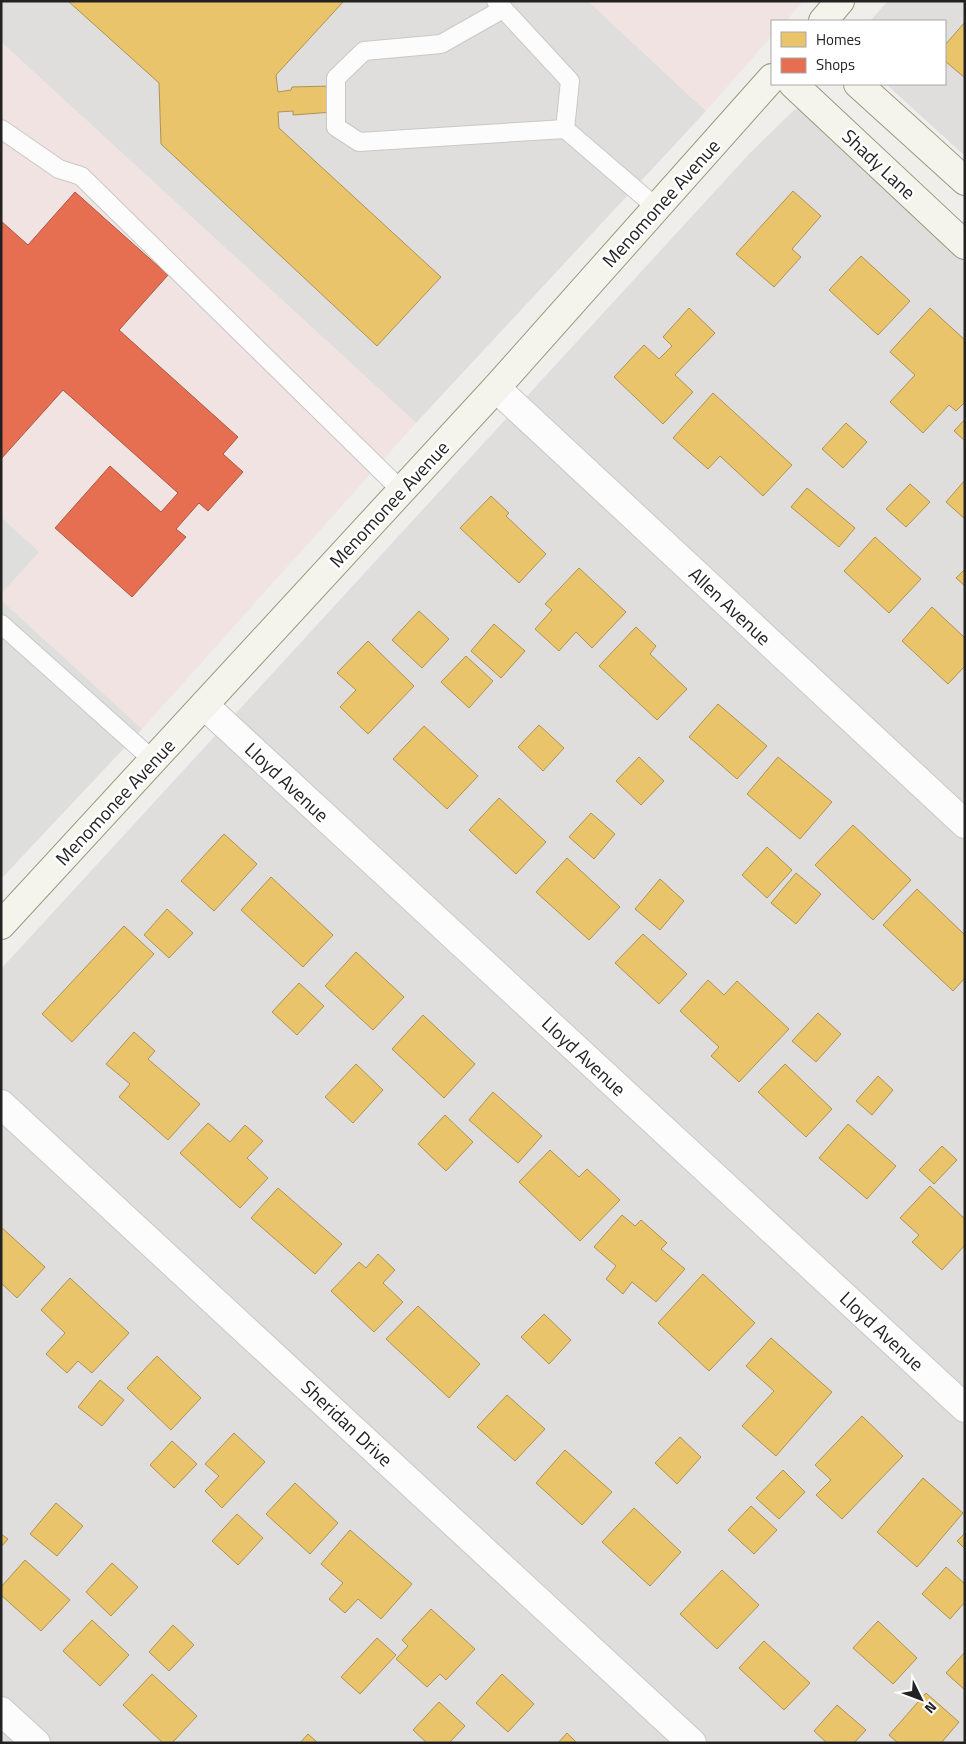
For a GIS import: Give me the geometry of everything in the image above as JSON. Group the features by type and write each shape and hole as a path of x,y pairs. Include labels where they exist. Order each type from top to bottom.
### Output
{"street":[{"path":"824,20 840,1"},
{"name":"Menomonee Avenue","path":"1,925 496,388 771,79"},
{"name":"Shady Lane","path":"794,85 965,245"},
{"path":"859,85 965,181"},
{"name":"Allen Avenue","path":"496,388 965,824"},
{"name":"Lloyd Avenue","path":"204,705 965,1408"},
{"name":"Sheridan Drive","path":"1,1104 692,1743"},
{"path":"1,1711 36,1743"}],"lane":[{"path":"564,129 570,81 500,5 441,44 364,51 336,78 336,127 359,142 564,129 657,208"},
{"path":"1,130 59,169 81,176 401,490"},
{"path":"1,624 153,760"}],"shaded area":[{"path":"1,1 588,1 706,111 416,423 1,42"},
{"path":"588,1 803,1 787,20 771,20 771,37 706,111"},
{"path":"888,1 965,1 965,156 887,85 946,85 946,20 871,20"},
{"path":"1,42 416,423 142,729 1,600 1,594 39,552 1,517"},
{"path":"802,108 965,258 965,1743 1,1743 1,969 751,152 794,110"},
{"path":"1,517 39,552 1,594"},
{"path":"1,600 142,729 1,879"}],"building: Homes":[{"path":"68,1 344,1 276,75 278,92 291,90 292,87 330,86 333,112 293,115 293,111 278,112 279,128 441,277 377,346 161,144 159,83"},
{"path":"965,22 965,78 946,62 946,44"},
{"path":"793,191 821,216 792,249 801,257 774,287 736,254"},
{"path":"861,256 910,301 878,335 829,290"},
{"path":"689,308 715,333 675,375 693,392 663,424 614,377 644,345 659,359 672,346 663,337"},
{"path":"930,308 965,340 965,402 956,411 949,405 923,433 890,402 915,375 890,352"},
{"path":"713,393 792,465 763,496 720,456 708,469 673,438"},
{"path":"965,419 965,441 954,431"},
{"path":"846,423 867,442 843,468 822,449"},
{"path":"965,480 965,519 946,502"},
{"path":"910,484 930,502 906,527 886,509"},
{"path":"807,488 855,528 839,547 791,507"},
{"path":"491,496 509,513 506,516 546,554 519,583 460,528"},
{"path":"875,537 921,579 889,613 844,571"},
{"path":"579,568 626,612 592,648 576,632 559,651 535,629 552,610 545,604"},
{"path":"965,569 965,586 956,578"},
{"path":"932,607 965,638 965,666 948,684 902,641"},
{"path":"419,611 449,639 422,668 392,640"},
{"path":"494,624 525,651 501,678 471,651"},
{"path":"636,627 656,646 650,654 687,689 657,720 599,666"},
{"path":"368,641 414,686 368,734 340,707 356,690 337,673"},
{"path":"466,656 493,681 469,708 441,682"},
{"path":"718,704 767,746 737,779 689,737"},
{"path":"539,725 564,748 543,771 518,747"},
{"path":"424,726 478,776 447,809 393,759"},
{"path":"639,757 664,781 641,805 616,781"},
{"path":"778,757 832,802 800,839 747,794"},
{"path":"499,798 546,842 516,874 469,830"},
{"path":"591,813 615,834 594,859 569,837"},
{"path":"853,825 911,880 873,920 815,865"},
{"path":"224,834 257,864 214,911 181,881"},
{"path":"767,847 792,870 767,898 742,875"},
{"path":"567,858 620,907 589,940 536,892"},
{"path":"796,873 821,894 796,924 771,903"},
{"path":"271,877 333,935 303,967 241,910"},
{"path":"660,879 684,901 660,930 635,909"},
{"path":"917,889 965,935 965,978 953,991 883,925"},
{"path":"167,909 193,933 169,958 144,935"},
{"path":"124,926 154,954 72,1042 42,1014"},
{"path":"643,934 687,974 659,1004 615,963"},
{"path":"356,952 404,997 373,1030 325,986"},
{"path":"708,980 724,995 737,981 789,1029 739,1082 711,1056 719,1047 680,1011"},
{"path":"299,983 324,1006 297,1035 272,1012"},
{"path":"818,1013 841,1034 816,1062 792,1041"},
{"path":"423,1015 475,1064 444,1098 392,1049"},
{"path":"134,1032 155,1051 148,1059 200,1104 168,1140 119,1097 130,1084 106,1064"},
{"path":"356,1064 383,1090 353,1123 325,1097"},
{"path":"785,1064 832,1109 806,1137 758,1092"},
{"path":"878,1076 893,1090 872,1115 856,1101"},
{"path":"493,1092 542,1136 518,1163 469,1120"},
{"path":"445,1115 473,1142 446,1171 418,1144"},
{"path":"208,1123 230,1142 245,1125 263,1141 247,1158 268,1178 240,1208 180,1153"},
{"path":"848,1124 896,1166 867,1199 819,1158"},
{"path":"942,1146 957,1160 934,1184 919,1170"},
{"path":"550,1150 579,1177 587,1169 620,1200 580,1241 519,1182"},
{"path":"930,1186 965,1219 965,1245 942,1270 912,1242 919,1235 900,1218"},
{"path":"278,1188 342,1244 315,1274 251,1218"},
{"path":"622,1215 635,1226 641,1220 667,1243 661,1249 685,1269 656,1302 632,1282 623,1294 606,1279 616,1266 594,1247"},
{"path":"1,1227 45,1267 17,1298 1,1283"},
{"path":"378,1254 395,1270 383,1283 403,1302 374,1332 331,1291 359,1262 366,1268"},
{"path":"703,1274 755,1323 709,1371 658,1323"},
{"path":"70,1278 129,1333 92,1373 78,1361 67,1373 46,1354 65,1333 41,1310"},
{"path":"418,1306 480,1364 449,1398 386,1339"},
{"path":"544,1314 571,1340 549,1364 521,1337"},
{"path":"771,1338 832,1392 776,1456 742,1426 774,1391 746,1366"},
{"path":"157,1356 201,1398 171,1430 127,1388"},
{"path":"100,1380 124,1400 102,1426 78,1407"},
{"path":"507,1395 545,1429 515,1461 477,1427"},
{"path":"862,1416 903,1456 842,1519 816,1495 831,1480 815,1465"},
{"path":"234,1433 265,1462 222,1508 205,1491 219,1476 205,1464"},
{"path":"680,1437 701,1457 677,1484 655,1463"},
{"path":"172,1441 197,1464 174,1488 150,1465"},
{"path":"565,1450 612,1492 582,1525 536,1483"},
{"path":"783,1470 805,1492 779,1519 756,1498"},
{"path":"923,1478 963,1513 917,1567 877,1532"},
{"path":"295,1483 338,1523 310,1554 266,1514"},
{"path":"56,1503 83,1526 57,1556 30,1534"},
{"path":"751,1506 777,1530 754,1554 728,1530"},
{"path":"634,1508 681,1552 650,1586 602,1542"},
{"path":"237,1514 263,1538 238,1565 212,1541"},
{"path":"350,1530 412,1584 381,1619 358,1599 345,1613 329,1599 343,1583 321,1564"},
{"path":"965,1533 965,1549 957,1541"},
{"path":"1,1534 8,1539 1,1547"},
{"path":"25,1560 70,1600 41,1631 1,1595 1,1587"},
{"path":"112,1563 138,1587 111,1616 86,1592"},
{"path":"946,1567 965,1584 965,1602 950,1619 922,1594"},
{"path":"722,1570 759,1605 717,1649 680,1614"},
{"path":"431,1609 475,1649 446,1680 440,1674 427,1687 396,1659 408,1646 402,1640"},
{"path":"92,1620 129,1655 100,1686 63,1651"},
{"path":"878,1621 917,1658 893,1684 853,1648"},
{"path":"173,1625 194,1645 169,1671 149,1652"},
{"path":"377,1638 396,1655 360,1694 341,1677"},
{"path":"764,1641 810,1683 784,1710 739,1668"},
{"path":"965,1652 965,1690 946,1673"},
{"path":"152,1674 197,1716 172,1743 163,1743 123,1705"},
{"path":"502,1674 534,1704 508,1732 476,1703"},
{"path":"926,1693 959,1722 941,1743 898,1743 889,1735"},
{"path":"439,1702 465,1726 449,1743 427,1743 413,1730"},
{"path":"837,1705 866,1730 854,1743 827,1743 814,1731"},
{"path":"567,1733 577,1743 558,1743"},
{"path":"308,1734 318,1743 300,1743"}],"building: Shops":[{"path":"75,192 168,275 119,330 238,437 223,454 243,472 208,511 199,503 176,529 186,537 132,597 55,528 110,466 161,512 178,493 63,390 1,459 1,221 28,245"}]}
